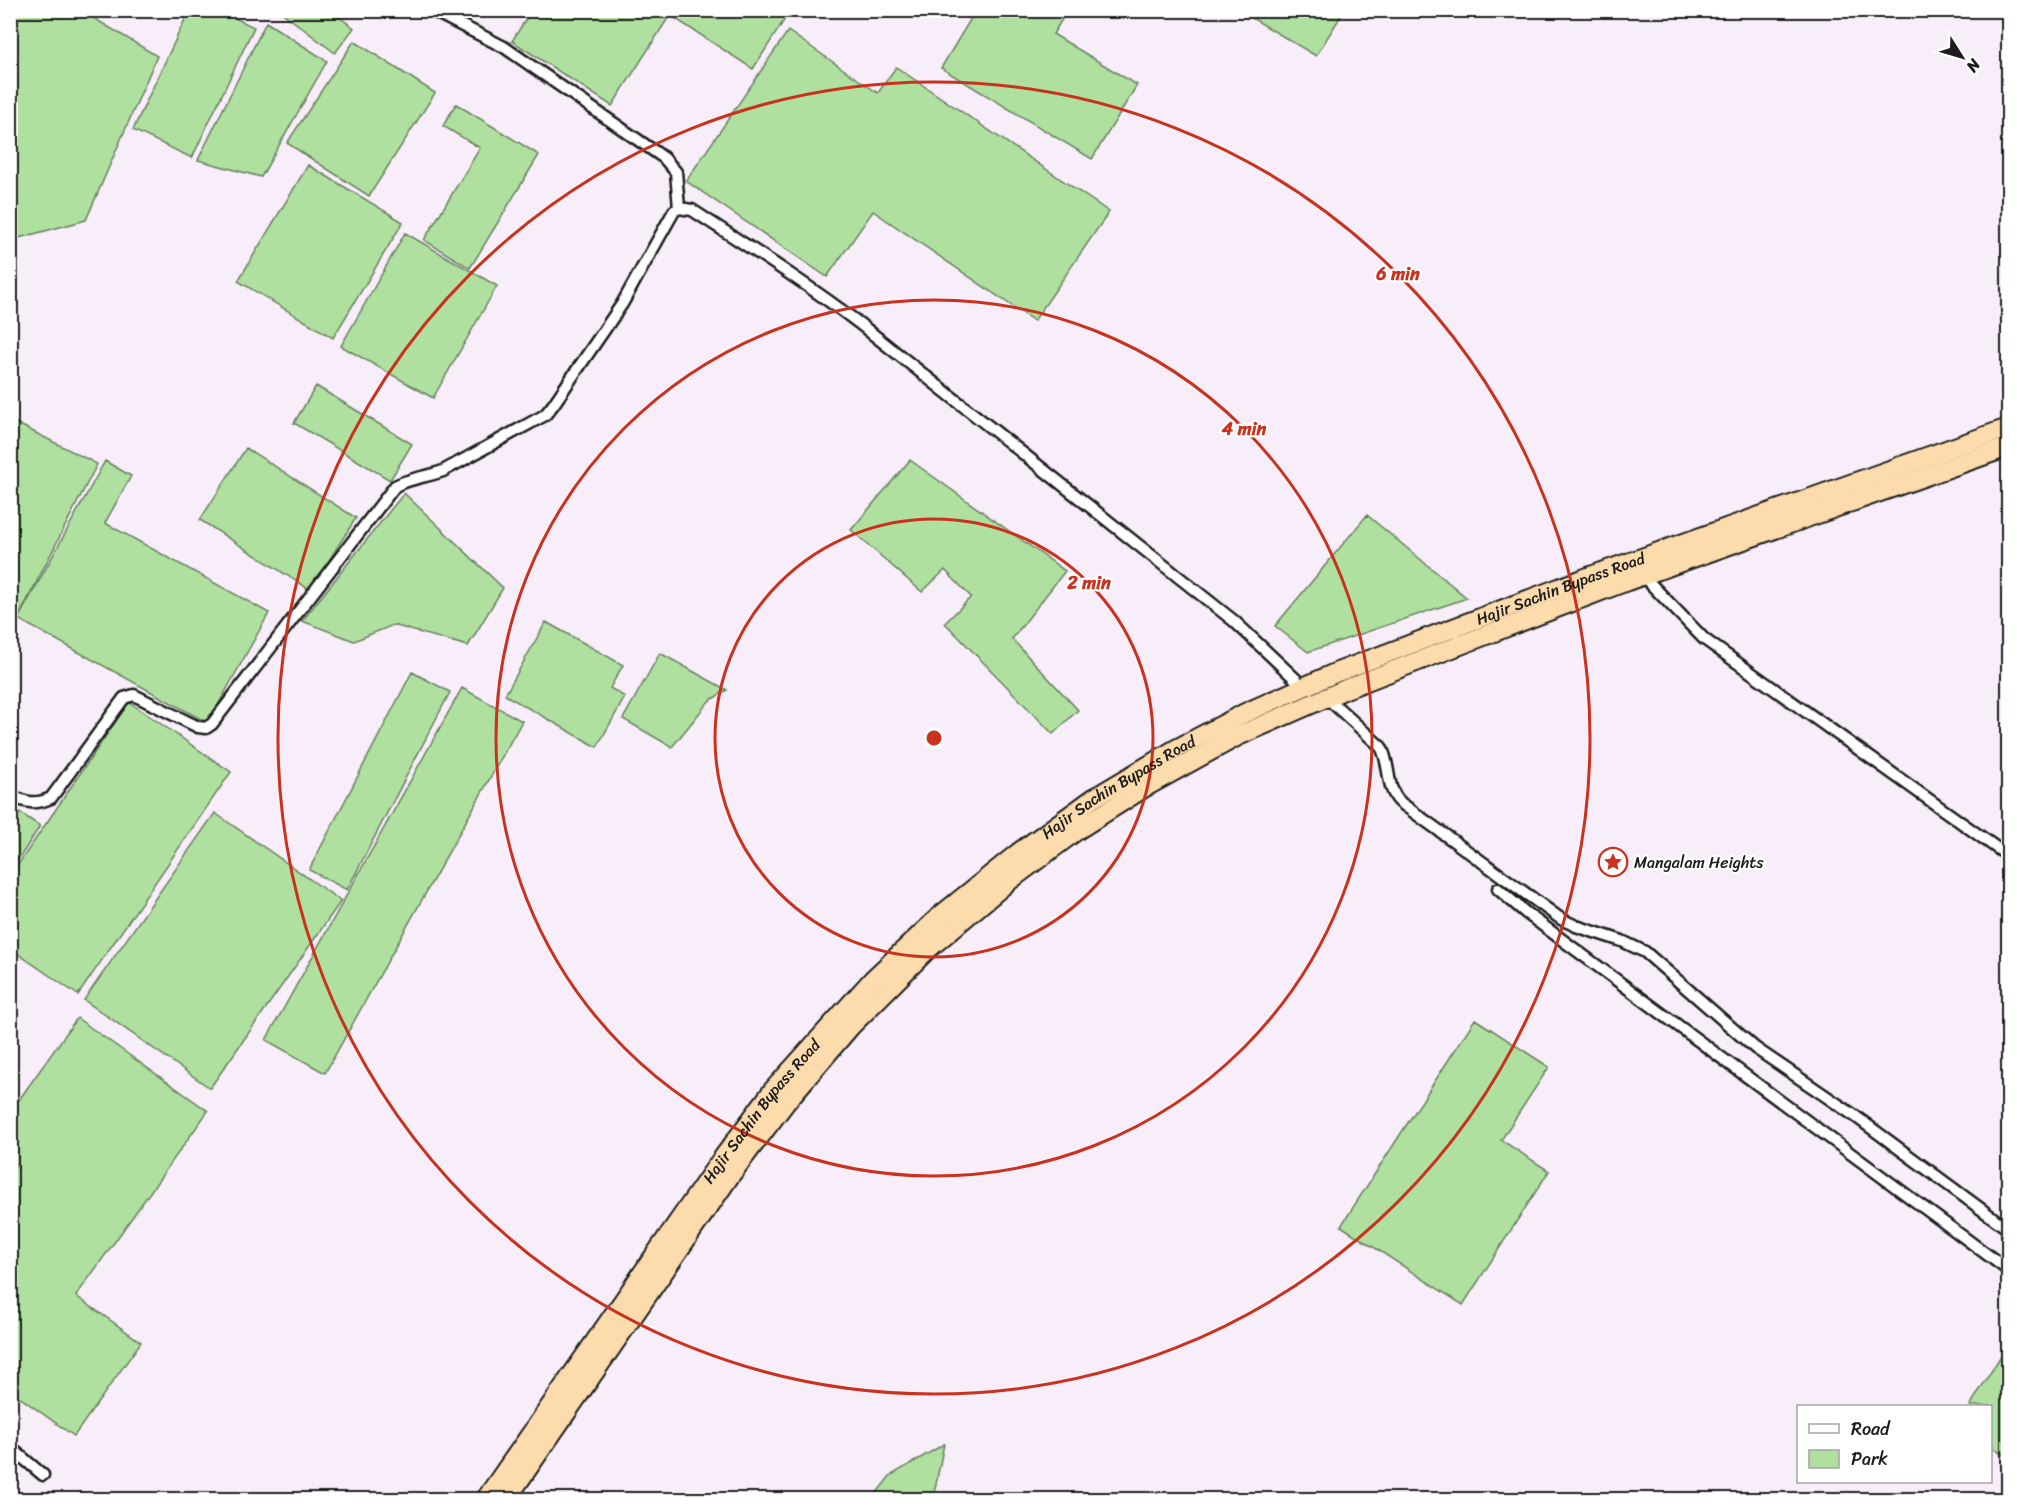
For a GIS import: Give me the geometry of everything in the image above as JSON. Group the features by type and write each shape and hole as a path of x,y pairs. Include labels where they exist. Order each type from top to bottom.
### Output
{"highway":[{"name":"Hajir Sachin Bypass Road","path":"485,1500 772,1090 873,979 941,915 1018,853 1094,798 1176,749 1245,713 1335,674 1587,577 2008,428"},
{"path":"506,1500 732,1173 786,1102 850,1028 928,949 1005,884 1067,838 1147,786 1236,737 1326,697 1643,576 2008,447"}],"street":[{"path":"431,10 504,47 664,158 676,172 679,208"},
{"path":"10,795 28,803 39,803 51,798 124,698 129,695 134,695 198,727 206,728 212,724 395,486 443,471 549,410 621,304 674,211 679,208 692,210 814,290 860,324 1234,621 1304,687"},
{"path":"1643,576 1704,639 2008,856"},
{"path":"1326,697 1381,747 1386,755 1392,790 1401,802 1561,919 1629,943 1645,952 1755,1048 1855,1116 2008,1229"},
{"path":"1498,889 1535,920 2008,1270"},
{"path":"10,1447 43,1475"}],"green space":[{"path":"11,10 82,11 157,56 86,220 15,239 11,243"},
{"path":"976,10 1067,11 1053,34 1137,85 1092,159 941,68"},
{"path":"189,11 220,11 254,27 192,158 133,130"},
{"path":"280,11 331,11 354,28 335,53"},
{"path":"531,11 790,11 753,69 670,15 612,106 512,41"},
{"path":"1240,11 1344,11 1316,56"},
{"path":"266,22 327,61 261,177 198,160"},
{"path":"788,31 878,93 896,67 1109,212 1034,321 873,211 827,277 686,181"},
{"path":"354,41 435,93 369,196 287,143"},
{"path":"456,104 539,155 470,268 424,240 480,148 443,126"},
{"path":"308,165 403,222 333,338 238,281"},
{"path":"405,233 497,286 433,398 341,346"},
{"path":"316,386 412,444 390,480 294,423"},
{"path":"14,422 97,464 15,624 10,621 10,429"},
{"path":"246,448 356,518 310,590 200,520"},
{"path":"910,460 1065,571 1012,639 1078,710 1053,734 945,623 971,597 945,570 922,592 851,530"},
{"path":"105,461 131,476 105,523 269,613 208,723 18,619"},
{"path":"404,493 503,588 468,646 393,625 354,641 302,621"},
{"path":"1367,515 1467,598 1308,652 1275,626"},
{"path":"546,622 623,665 610,688 625,697 597,747 505,695"},
{"path":"660,653 727,690 709,701 672,747 623,719"},
{"path":"412,672 450,692 347,890 309,870"},
{"path":"462,688 522,721 325,1073 266,1040"},
{"path":"129,702 231,772 78,995 11,949 11,875"},
{"path":"11,807 40,826 11,871"},
{"path":"215,813 341,901 210,1088 84,1000"},
{"path":"77,1018 208,1111 76,1296 141,1342 74,1436 11,1391 10,1174 17,1165 11,1160 11,1111"},
{"path":"1475,1019 1549,1067 1501,1140 1549,1171 1463,1305 1341,1226"},
{"path":"2008,1344 2008,1458 1992,1448 1992,1405 1971,1405"},
{"path":"944,1444 933,1499 872,1499 890,1476"}],"place":[{"name":"Mangalam Heights","path":"1613,862"}]}
